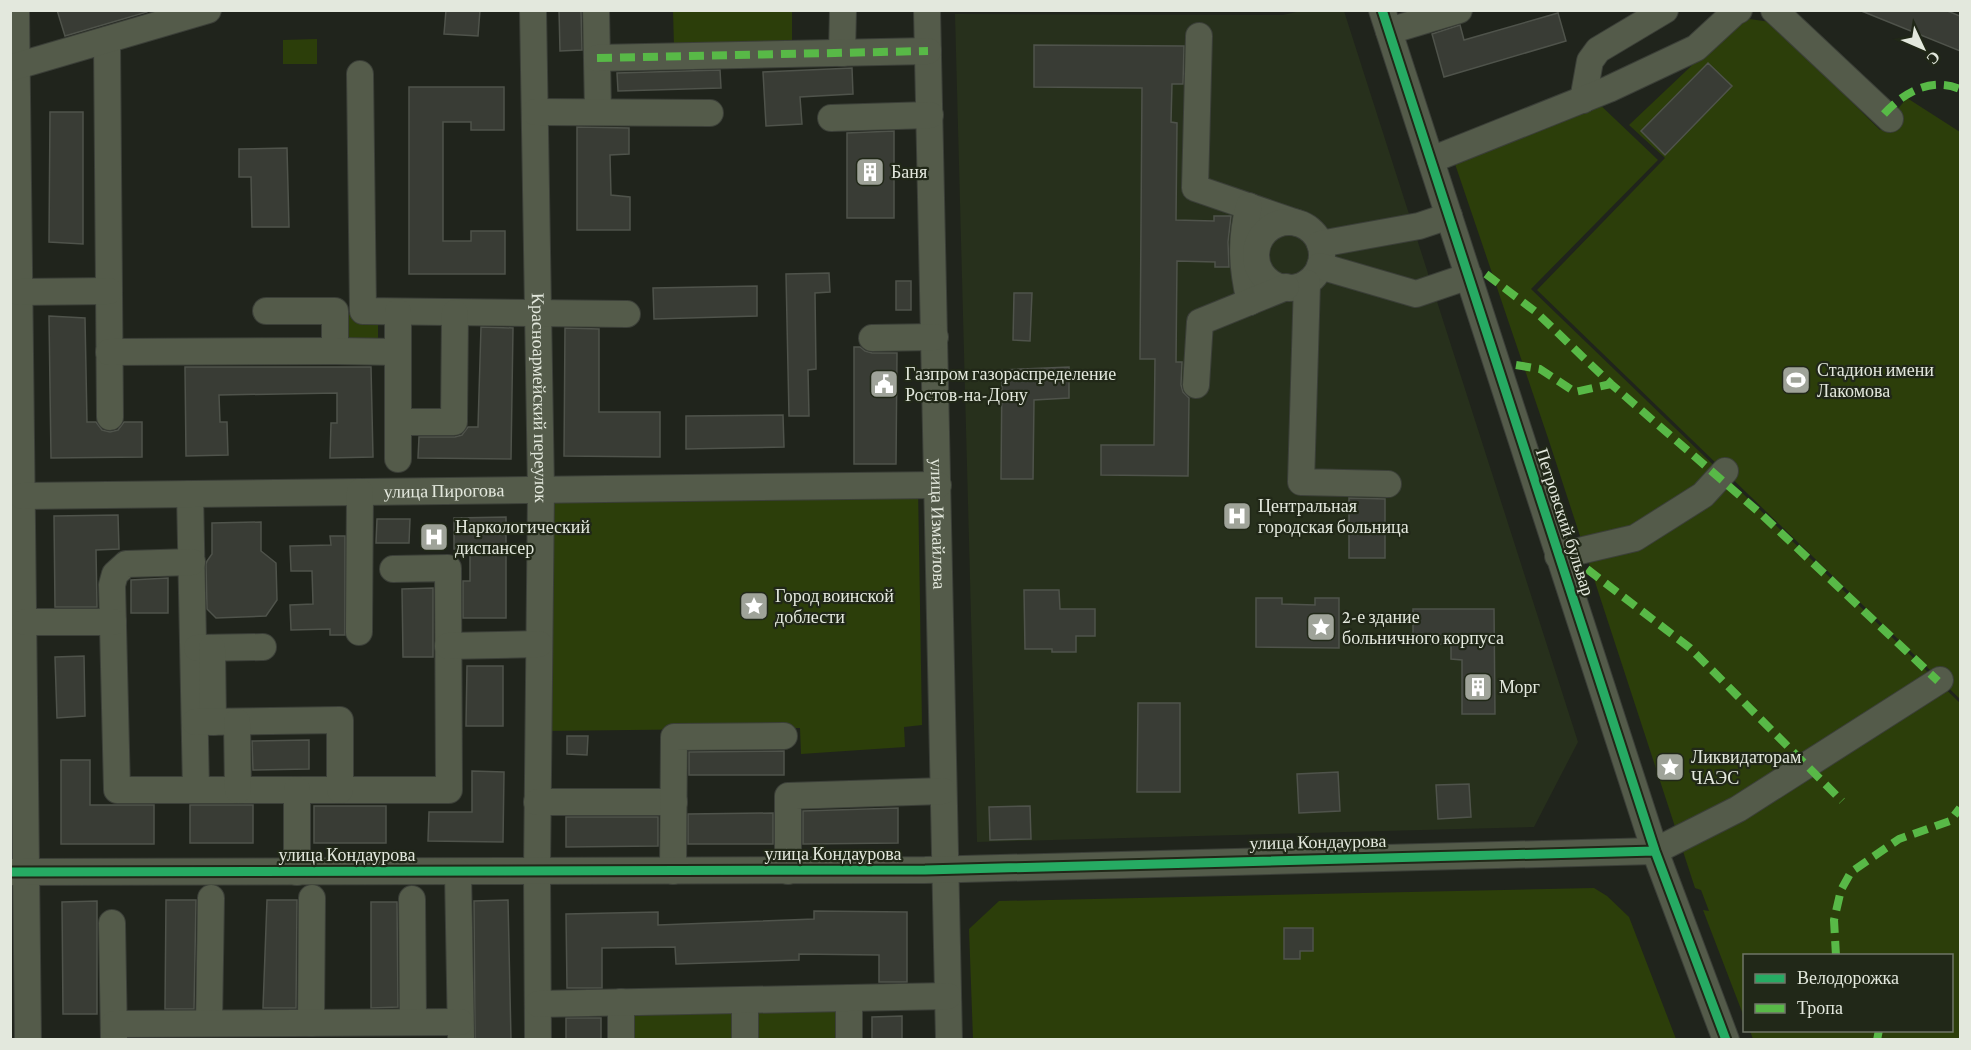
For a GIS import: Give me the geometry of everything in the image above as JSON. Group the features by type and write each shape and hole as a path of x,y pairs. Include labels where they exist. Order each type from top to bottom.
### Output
{"street":[{"path":"16,10 13,67 25,622 18,872 28,1040"},
{"path":"13,67 208,10"},
{"name":"Красноармейский переулок","path":"533,10 541,490 537,802 538,1040"},
{"path":"596,10 598,111"},
{"path":"842,53 843,10"},
{"name":"улица Измайлова","path":"927,10 949,1040"},
{"path":"1386,21 1459,10"},
{"path":"1583,100 1590,61 1598,50 1665,10"},
{"path":"1431,160 1583,100 1696,48 1739,10"},
{"path":"1774,10 1890,119"},
{"name":"Петровский бульвар","path":"1386,21 1655,851 1726,1040"},
{"path":"1199,36 1195,188 1298,223 1315,234 1308,270 1301,482 1388,484"},
{"path":"107,40 110,417"},
{"path":"597,58 928,51"},
{"path":"360,74 363,311 627,314"},
{"path":"535,112 710,113"},
{"path":"831,118 930,115"},
{"path":"1249,206 1244,224 1243,264 1250,302"},
{"path":"1298,223 1287,222 1276,225 1267,231 1257,249 1260,270 1276,285 1308,270 1449,216"},
{"path":"1196,385 1200,322 1250,302 1308,270 1416,294 1469,276"},
{"path":"19,292 109,291"},
{"path":"265,351 266,303 335,311 335,351"},
{"path":"398,312 398,459"},
{"path":"398,422 454,422 454,312"},
{"path":"872,338 935,337"},
{"path":"109,352 398,352"},
{"path":"1558,556 1635,538 1703,495 1725,471"},
{"name":"улица Пирогова","path":"22,496 938,485"},
{"path":"359,632 360,492"},
{"path":"190,494 192,562 203,648 215,722 238,790"},
{"path":"192,562 126,564 115,574 112,585 112,622 117,790 449,790 448,568 393,569"},
{"path":"25,622 112,622"},
{"path":"448,646 539,644"},
{"path":"203,648 263,647"},
{"path":"1655,851 1738,809 1940,680"},
{"path":"215,722 340,720 340,790"},
{"path":"196,790 215,722"},
{"path":"673,871 674,737 784,736"},
{"path":"297,790 297,872"},
{"path":"788,871 788,795 943,791"},
{"path":"537,802 674,802"},
{"name":"улица Кондаурова","path":"18,872 945,869 1655,851"},
{"path":"112,923 114,1032 208,1023 414,1023 460,1031 458,872"},
{"path":"208,1023 211,898"},
{"path":"311,1023 312,898"},
{"path":"412,899 414,1023"},
{"path":"538,1004 948,996"},
{"path":"849,998 849,1040"},
{"path":"745,1000 745,1040"},
{"path":"621,1002 621,1040"}],"shaded area":[{"name":"Центральная городская больница","path":"1301,11 1344,11 1578,742 1534,827 977,842 955,14 1283,15"}],"green space":[{"path":"673,11 792,11 792,44 674,46"},
{"name":"Стадион имени Лакомова","path":"1742,18 1771,22 1880,130 1907,98 1960,132 1960,699 1537,290 1665,158 1629,125"},
{"path":"317,39 317,64 283,64 283,40"},
{"path":"1595,100 1658,160 1531,289 1960,703 1960,1039 1753,1039 1750,1032 1953,1032 1953,954 1743,954 1743,1014 1703,910 1709,911 1701,890 1695,888 1548,438 1453,158"},
{"path":"339,314 378,314 378,348 338,347"},
{"path":"918,486 922,725 904,727 905,747 801,754 800,728 542,731 542,491"},
{"path":"1594,888 1607,896 1629,917 1676,1039 973,1039 969,929 999,901"},
{"path":"843,1003 843,1039 748,1040 749,1005"},
{"path":"740,1006 740,1039 627,1039 626,1009"}],"building":[{"path":"57,10 147,10 147,12 65,36"},
{"path":"446,10 480,10 478,36 444,34"},
{"path":"559,10 581,10 582,50 560,51"},
{"path":"1859,10 1945,10 1960,16 1960,51"},
{"path":"1558,13 1566,41 1444,77 1432,34 1460,25 1464,40"},
{"path":"1034,45 1184,46 1183,84 1172,84 1171,122 1177,123 1176,220 1214,221 1214,216 1231,216 1228,242 1229,267 1215,267 1215,262 1177,261 1176,362 1182,362 1181,385 1183,392 1189,398 1188,476 1101,475 1101,445 1154,445 1155,359 1140,359 1142,88 1034,87"},
{"path":"1708,63 1732,86 1665,155 1641,131"},
{"path":"852,68 853,94 800,97 802,124 766,126 763,72"},
{"path":"720,70 721,88 618,91 617,73"},
{"path":"409,87 504,87 504,130 471,130 471,122 443,122 443,241 471,241 471,231 505,231 505,274 409,274"},
{"path":"50,112 83,112 83,244 49,242"},
{"path":"577,127 629,128 629,154 610,155 611,195 630,197 630,230 577,230"},
{"name":"Баня","path":"894,131 894,218 847,218 847,133"},
{"path":"287,148 289,227 252,227 251,177 239,177 239,149"},
{"path":"829,273 830,292 815,293 816,369 808,370 809,416 789,416 786,274"},
{"path":"896,281 911,281 911,310 896,310"},
{"path":"757,286 757,316 654,319 653,288"},
{"path":"1014,293 1032,293 1030,341 1013,340"},
{"path":"49,316 85,318 87,422 96,422 102,430 110,432 118,430 124,422 142,422 142,457 51,458"},
{"path":"481,327 513,328 511,459 418,458 419,437 455,437 462,435 468,427 478,427"},
{"path":"565,328 599,329 599,412 660,412 660,457 564,456"},
{"path":"854,347 860,347 872,353 897,353 896,464 854,464"},
{"path":"185,367 371,367 373,457 330,458 331,423 337,423 337,393 219,395 220,422 227,422 228,455 186,456"},
{"path":"1069,367 1069,398 1034,400 1033,479 1001,479 1002,370"},
{"path":"783,415 784,447 686,449 686,416"},
{"path":"1349,498 1385,499 1385,558 1349,558"},
{"path":"118,515 119,549 96,550 97,607 55,607 54,516"},
{"path":"506,517 506,618 463,618 463,581 470,581 470,549 454,549 454,518"},
{"path":"377,519 410,519 409,543 376,543"},
{"path":"261,522 261,551 276,563 277,600 266,616 216,618 207,609 206,564 212,554 212,523"},
{"path":"330,536 345,536 345,635 330,635 330,629 291,630 290,605 313,604 312,571 291,571 290,546 331,545"},
{"path":"168,578 168,613 131,613 131,580"},
{"path":"433,588 433,657 403,657 402,589"},
{"path":"1024,590 1059,590 1060,609 1095,609 1095,636 1076,636 1076,652 1025,649"},
{"path":"1256,598 1282,598 1282,604 1315,605 1315,598 1339,598 1339,648 1256,647"},
{"name":"Морг","path":"1413,609 1494,609 1495,714 1462,714 1462,660 1451,659 1451,644 1413,644"},
{"path":"84,656 85,716 57,718 55,657"},
{"path":"467,666 503,666 503,726 466,726"},
{"path":"1138,703 1180,703 1180,792 1137,792"},
{"path":"567,736 588,736 587,755 567,754"},
{"path":"309,740 309,769 253,770 252,741"},
{"path":"784,751 784,775 689,775 689,752"},
{"path":"61,760 90,760 90,805 154,805 154,844 61,844"},
{"path":"472,771 504,772 503,842 428,841 429,812 472,812"},
{"path":"1338,772 1340,811 1299,813 1297,774"},
{"path":"1469,784 1471,817 1438,819 1436,785"},
{"path":"190,805 253,805 253,843 190,843"},
{"path":"314,806 386,806 386,843 314,843"},
{"path":"1030,806 1031,839 990,840 989,807"},
{"path":"898,808 898,843 803,844 803,811"},
{"path":"773,813 773,844 688,844 688,814"},
{"path":"566,817 658,817 658,846 566,847"},
{"path":"166,900 196,900 194,1009 165,1009"},
{"path":"267,900 297,900 296,1008 263,1008"},
{"path":"508,900 511,1040 475,1040 474,901"},
{"path":"97,901 97,1014 63,1014 62,902"},
{"path":"371,902 397,902 398,1007 371,1008"},
{"path":"814,911 907,912 907,982 879,982 879,955 799,954 799,960 676,964 675,947 602,948 602,988 567,988 566,914 658,912 658,925 814,919"},
{"path":"1284,928 1313,928 1313,951 1300,951 1300,959 1284,959"},
{"path":"902,1016 902,1040 872,1040 872,1017"},
{"path":"566,1018 601,1018 601,1040 566,1040"}],"marked path":[{"path":"597,58 928,51"},
{"path":"1884,114 1909,93 1928,86 1939,85 1960,89"},
{"path":"1486,274 1536,312 1611,384 1761,514 1938,681"},
{"path":"1516,365 1540,369 1575,392 1611,384"},
{"path":"1587,569 1690,648 1842,801"},
{"path":"1836,954 1834,920 1841,890 1851,872 1899,839 1950,821 1960,808"},
{"path":"1877,1040 1879,1032"}],"cycle path":[{"path":"1382,10 1655,851 1726,1040"},
{"path":"10,872 925,870 1655,851"}],"place":[{"name":"Баня","path":"870,172"},
{"name":"Стадион имени Лакомова","path":"1796,380"},
{"name":"Газпром газораспределение Ростов-на-Дону","path":"884,384"},
{"name":"Центральная городская больница","path":"1237,516"},
{"name":"Наркологический диспансер","path":"434,537"},
{"name":"Город воинской доблести","path":"754,606"},
{"name":"2-е здание больничного корпуса","path":"1321,627"},
{"name":"Морг","path":"1478,687"},
{"name":"Ликвидаторам ЧАЭС","path":"1670,767"}]}
